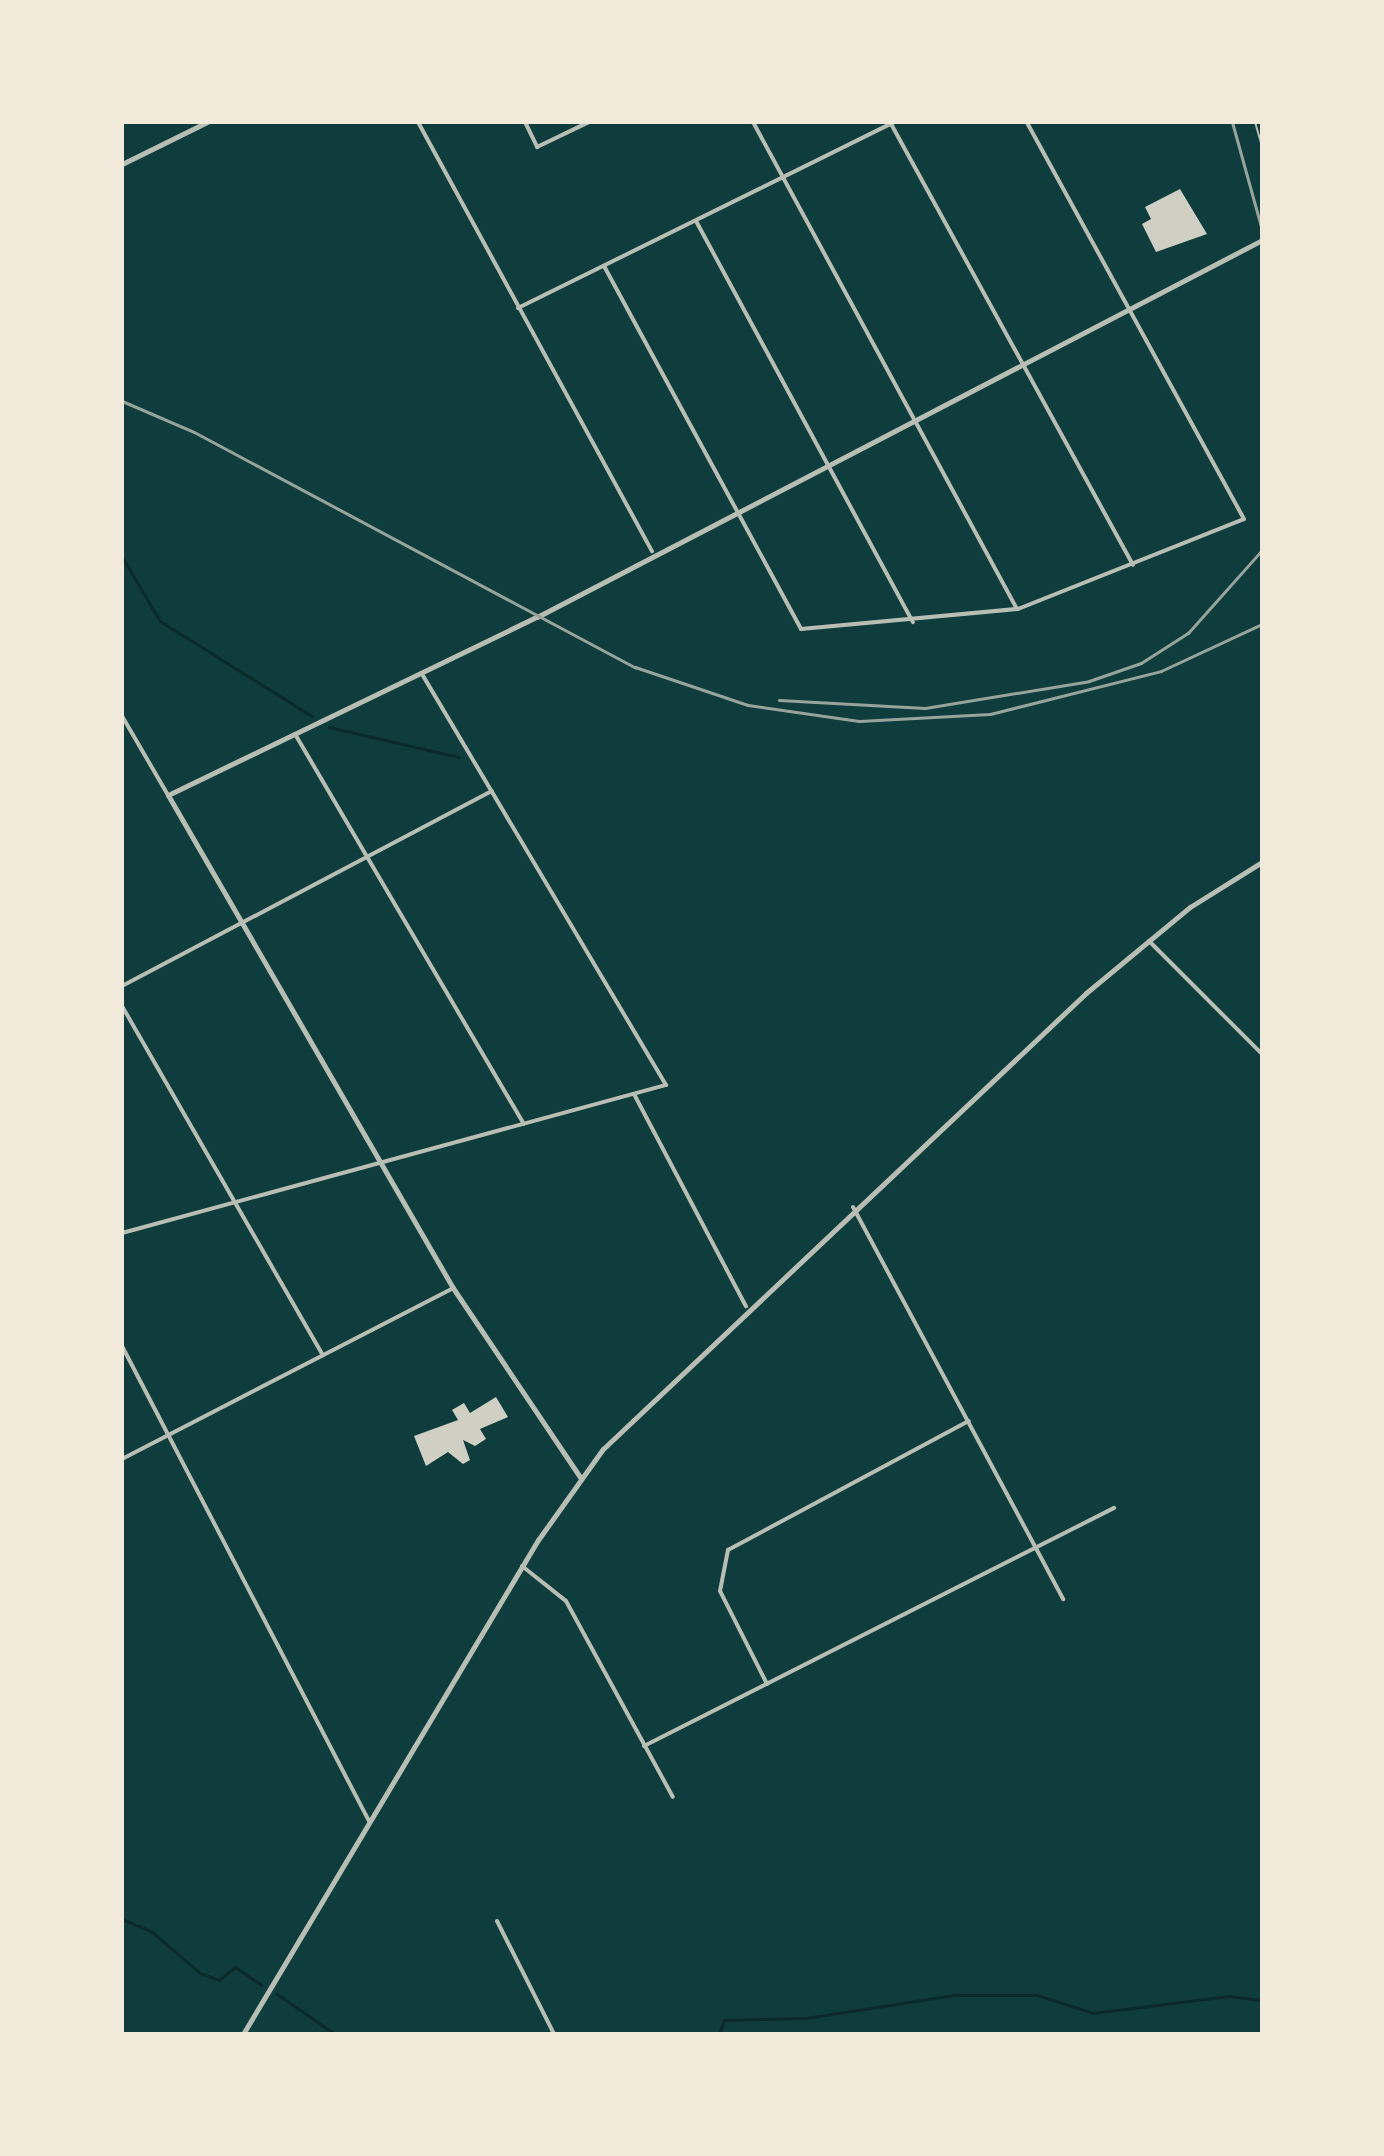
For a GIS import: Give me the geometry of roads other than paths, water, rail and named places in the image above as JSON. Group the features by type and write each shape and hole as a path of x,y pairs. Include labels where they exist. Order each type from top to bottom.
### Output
{"street":[{"path":"122,164 207,122"},
{"path":"418,122 652,551"},
{"path":"525,122 537,147 589,122"},
{"path":"753,122 1018,609"},
{"path":"604,266 801,629 913,622 1018,609 1244,522 1027,122"},
{"path":"518,308 892,123 1134,565"},
{"path":"696,221 913,622"},
{"path":"168,795 421,673 652,551 1130,310 1262,240"},
{"path":"122,1233 666,1085 421,673"},
{"path":"123,720 453,1288 580,1477"},
{"path":"295,734 524,1124"},
{"path":"122,986 492,791"},
{"path":"243,2034 522,1566 580,1477 746,1306 1148,940 1262,862"},
{"path":"1148,940 1262,1054"},
{"path":"122,1006 323,1355"},
{"path":"634,1094 746,1306"},
{"path":"853,1207 1063,1599"},
{"path":"122,1459 453,1288"},
{"path":"122,1346 172,1432 369,1821"},
{"path":"767,1684 720,1591 728,1550 969,1421"},
{"path":"644,1746 1114,1508"},
{"path":"522,1566 566,1601 673,1797"},
{"path":"497,1921 554,2034"}],"lane":[{"path":"1255,122 1262,146"}],"waterway":[{"path":"122,557 160,621 312,716"},
{"path":"329,727 459,757"},
{"path":"122,1919 152,1932 200,1973 219,1980 235,1967 262,1985"},
{"path":"277,1994 335,2034"},
{"path":"719,2034 724,2020 806,2018 954,1995 1037,1995 1093,2013 1229,1996 1261,2000"}],"railway":[{"path":"1232,122 1262,230"},
{"path":"122,401 194,432 635,667 748,705 859,721 990,714 1161,671 1262,624"},
{"path":"779,700 925,708 1089,681 1141,663 1188,633 1262,550"}]}
